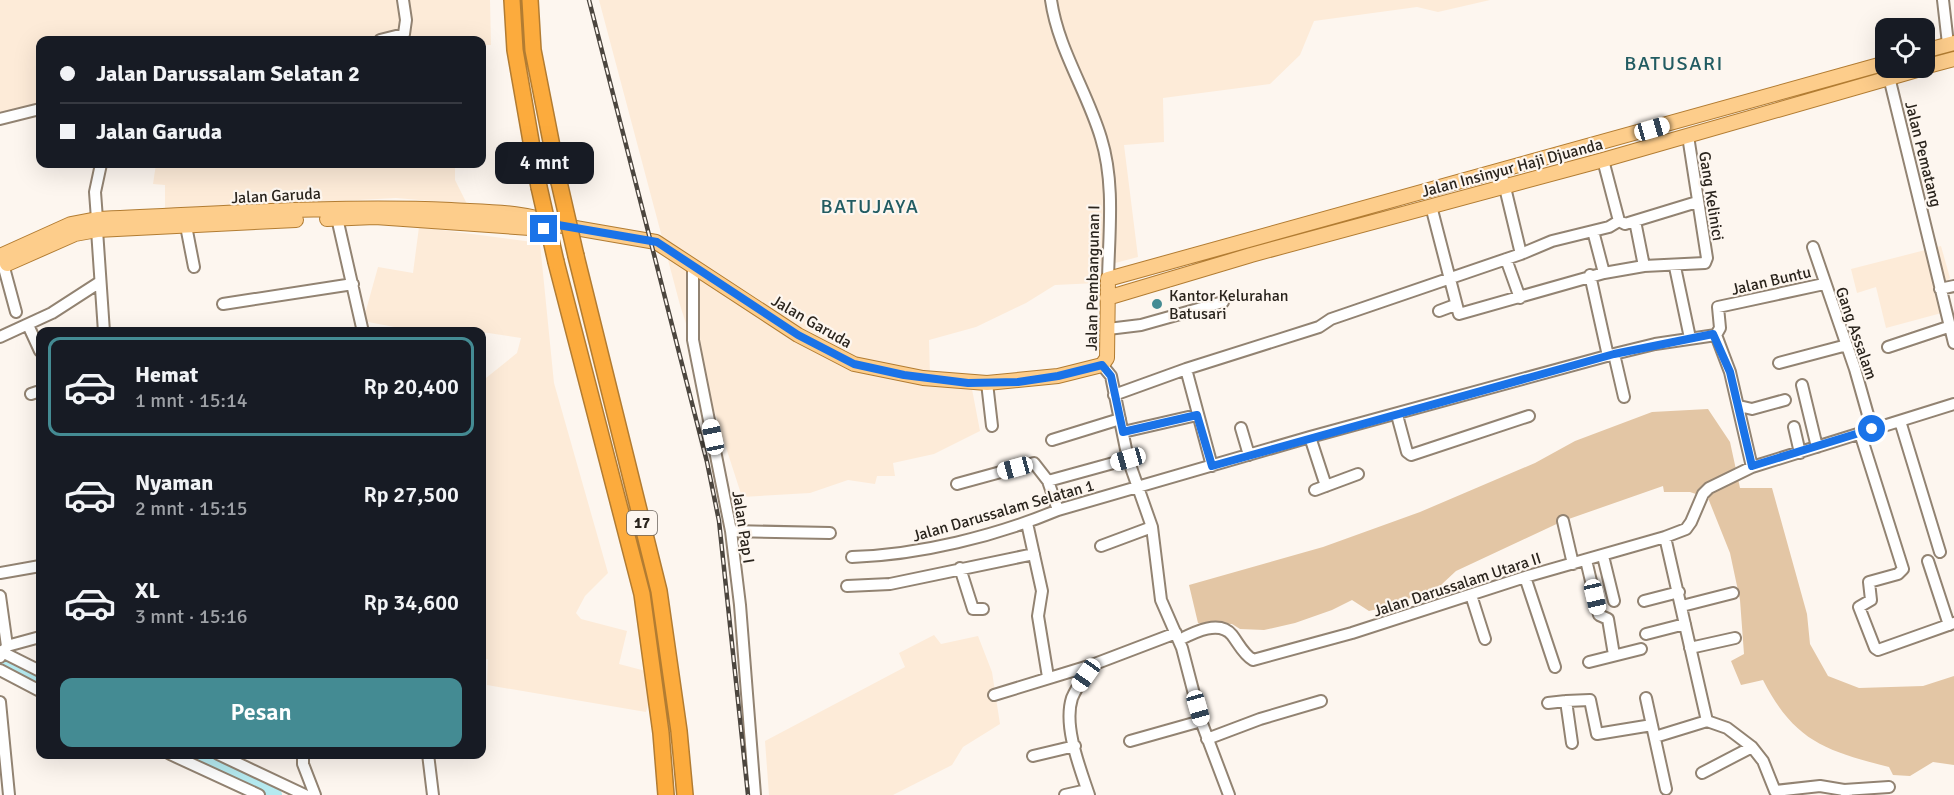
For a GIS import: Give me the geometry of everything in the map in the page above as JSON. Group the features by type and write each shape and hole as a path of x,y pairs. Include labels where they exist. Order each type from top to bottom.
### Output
{"highway":[{"name":"17","path":"512,0 515,50 539,187 556,262 642,594 661,732 666,795"},
{"name":"17","path":"530,0 533,50 559,182 659,591 679,730 685,795"}],"main road":[{"path":"1935,48 1951,44"},
{"name":"Jalan Insinyur Haji Djuanda","path":"1935,65 1954,59"},
{"name":"Jalan Insinyur Haji Djuanda","path":"1107,298 1688,136 1766,105 1875,67"},
{"name":"Jalan Insinyur Haji Djuanda","path":"1108,279 1501,171 1766,105 1886,78"},
{"name":"Jalan Garuda","path":"1,262 97,225 375,212 471,218 544,229 558,225 657,242 798,335 854,364 923,378 987,383 1058,376 1102,365"},
{"name":"Jalan Garuda","path":"244,218 337,218 375,212"},
{"name":"Jalan Garuda","path":"97,225 186,225 210,219"},
{"name":"Jalan Pembangunan I","path":"1102,365 1107,358 1108,279"}],"street":[{"path":"396,36 404,34 406,20 403,0"},
{"name":"Jalan Pembangunan I","path":"1051,0 1063,46 1101,135 1108,163 1108,279"},
{"path":"1943,0 1951,44"},
{"name":"Jalan Pematang","path":"1890,78 1948,327 1954,343"},
{"path":"0,119 36,110"},
{"name":"Gang Kelinici","path":"1675,267 1704,264 1707,260 1688,136"},
{"path":"1603,160 1619,221"},
{"path":"100,168 95,192 104,327"},
{"path":"1501,171 1521,254"},
{"path":"1114,395 1186,369 1319,327 1331,319 1552,242 1619,221 1625,224 1697,202"},
{"path":"1431,206 1457,312 1462,314 1520,298 1590,275 1644,266 1675,267 1690,338"},
{"path":"337,218 362,327"},
{"path":"1635,220 1644,266"},
{"path":"186,225 194,267"},
{"path":"1593,231 1604,273"},
{"name":"Gang Assalam","path":"1813,247 1847,345 1872,429"},
{"path":"1506,259 1520,298"},
{"path":"1,262 16,312"},
{"name":"Jalan Pap I","path":"693,266 693,340 731,531 740,605 755,795"},
{"path":"1590,275 1624,396"},
{"path":"0,337 28,325 100,282"},
{"path":"223,304 353,284"},
{"name":"Jalan Buntu","path":"1716,335 1720,328 1718,307 1824,284"},
{"path":"1940,289 1954,286"},
{"path":"1108,329 1141,325 1223,302"},
{"path":"1439,311 1455,305"},
{"path":"28,325 36,342"},
{"path":"1888,347 1948,327"},
{"path":"1716,335 1730,372 1752,466"},
{"name":"Jalan Darussalam Selatan 1","path":"852,557 895,556 1027,523 1058,510 1138,489 1310,437 1611,355 1690,338 1716,335"},
{"path":"1779,363 1847,345"},
{"name":"Jalan Pembangunan I","path":"1102,365 1111,376 1128,459 1156,542 1158,587 1177,636 1201,721 1228,795"},
{"path":"1186,369 1212,466"},
{"path":"987,383 992,426"},
{"path":"1802,385 1816,447"},
{"path":"1739,406 1752,409 1785,400"},
{"name":"Jalan Darussalam Utara II","path":"1177,636 1198,630 1219,628 1230,632 1246,656 1253,660 1352,633 1525,577 1665,537 1686,529 1703,494 1709,488 1752,466 1954,404"},
{"path":"1397,414 1407,452 1411,455 1529,416"},
{"path":"1123,432 1197,415"},
{"path":"1052,440 1120,419"},
{"path":"1899,421 1940,552"},
{"path":"1241,428 1249,455"},
{"path":"1794,428 1800,453"},
{"path":"1860,433 1903,569 1898,574 1869,582 1871,600 1859,607 1875,648 1878,650 1952,624 1929,561"},
{"path":"1310,437 1326,486"},
{"path":"1048,481 1128,459"},
{"path":"957,484 1034,463 1048,481 1058,510"},
{"path":"1315,490 1358,474"},
{"path":"1563,521 1573,564"},
{"path":"1027,523 1042,591 1038,616 1048,677"},
{"path":"1101,546 1152,527"},
{"path":"731,531 830,533"},
{"path":"1665,537 1707,721"},
{"path":"847,586 890,584 1034,554"},
{"path":"1603,556 1614,601"},
{"path":"1586,560 1599,615 1608,619 1614,656"},
{"path":"0,573 36,567"},
{"path":"960,568 973,609 983,609"},
{"path":"1525,577 1555,667"},
{"path":"1644,601 1679,592"},
{"path":"1682,606 1733,593"},
{"path":"1471,595 1485,639"},
{"path":"0,596 2,653"},
{"path":"1646,634 1685,624"},
{"path":"994,695 1177,636"},
{"path":"1690,648 1735,638"},
{"path":"2,653 36,639"},
{"path":"1589,662 1641,649"},
{"path":"2,653 36,669"},
{"path":"1065,795 1088,792 1075,746 1070,709 1073,696 1092,665"},
{"path":"0,670 36,689"},
{"path":"1646,698 1666,789"},
{"path":"1566,700 1572,743"},
{"path":"1548,703 1590,700 1597,734 1652,725"},
{"path":"1207,739 1260,719 1321,701"},
{"path":"0,702 9,795"},
{"path":"1130,741 1201,721"},
{"path":"1654,737 1707,721 1727,728 1752,747 1763,761 1771,793 1821,791 1846,793 1889,787"},
{"path":"1033,756 1075,746"},
{"path":"1702,773 1752,747"},
{"path":"181,759 259,795"},
{"path":"229,759 305,795"},
{"path":"303,759 315,795"},
{"path":"429,759 433,795"}],"shaded area":[{"path":"0,0 490,0 491,45 486,45 486,36 36,36 36,105 0,115"},
{"path":"599,0 1490,0 1438,12 1417,7 1314,21 1300,55 1270,84 1163,98 1164,142 1124,145 1138,257 1096,268 1097,283 1055,285 1026,303 976,327 929,340 930,376 971,384 980,431 934,454 893,463 895,476 877,476 875,484 848,480 810,493 742,497 680,305"},
{"path":"155,168 455,168 455,180 467,204 396,198 165,210 165,185 153,184"},
{"path":"419,227 540,243 554,383 608,573 585,596 576,613 581,619 627,631 619,664 657,674 646,712 487,685 486,378 517,353 521,338 486,333 486,327 394,327 363,321 378,267 413,273"},
{"path":"1941,246 1950,278 1944,285 1949,311 1886,328 1876,287 1857,293 1851,269"},
{"path":"1708,409 1730,442 1740,488 1772,488 1807,614 1810,644 1828,676 1859,688 1923,686 1954,676 1954,765 1933,762 1910,776 1893,775 1889,767 1830,749 1800,730 1775,701 1763,680 1741,685 1731,661 1744,654 1740,600 1730,553 1708,498 1690,492 1664,492 1663,486 1563,521 1456,571 1441,585 1394,605 1369,611 1352,600 1295,623 1264,630 1240,629 1232,624 1198,623 1189,585 1323,547 1420,512 1535,463 1575,441 1652,412"},
{"path":"934,635 941,644 978,636 992,672 1000,724 963,747 952,765 893,795 769,795 765,741 905,667 899,653"}],"waterway":[{"path":"0,664 36,682"},
{"path":"198,759 275,795"}],"railway":[{"path":"589,0 707,462 719,521 748,795"}],"place":[{"name":"Kantor Kelurahan Batusari","path":"1157,304"}],"district":[{"name":"BATUSARI","path":"1674,63"},
{"name":"BATUJAYA","path":"870,206"}],"route":[{"path":"544,229 558,225 657,242 798,335 854,364 904,375 968,383 1018,382 1058,376 1102,365 1111,376 1123,432 1197,415 1212,466 1614,354 1713,334 1716,335 1730,372 1752,466 1872,429"}]}
